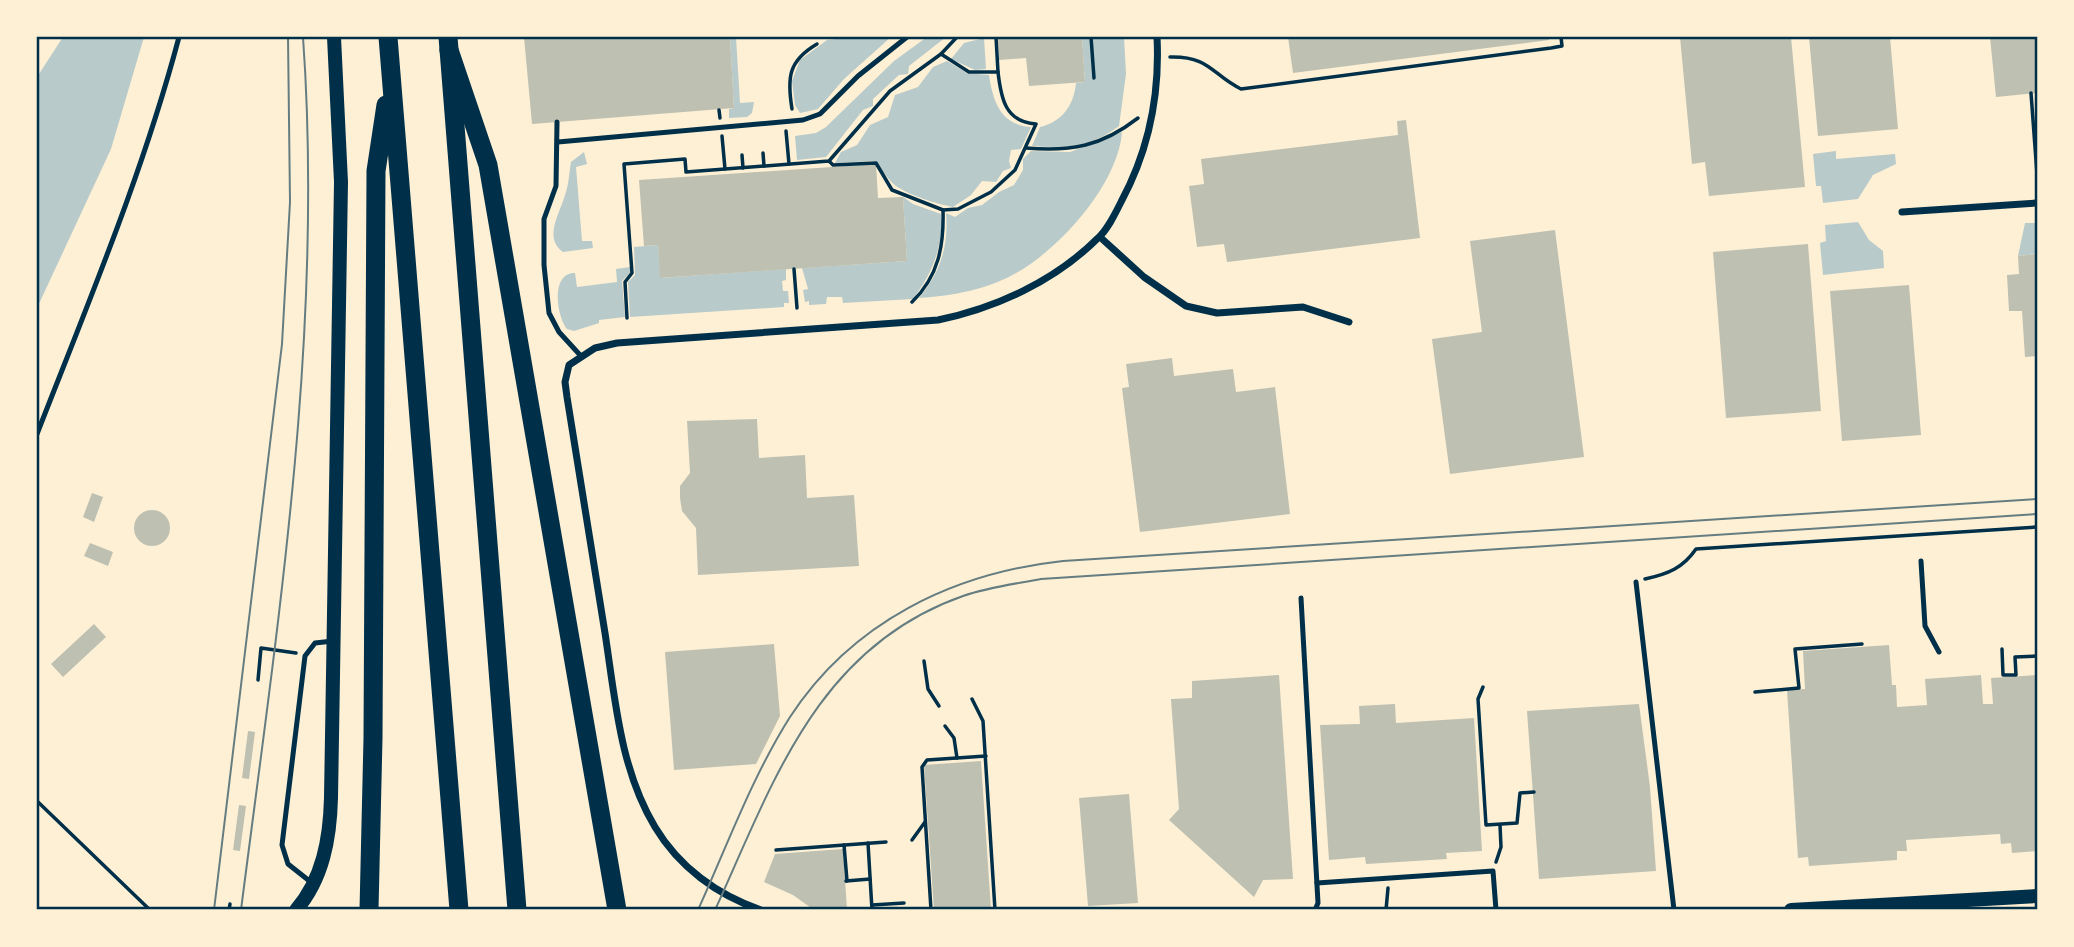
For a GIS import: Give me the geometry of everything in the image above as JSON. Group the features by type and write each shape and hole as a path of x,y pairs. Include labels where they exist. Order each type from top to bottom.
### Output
{"highway":[{"path":"388,37 459,910"},
{"path":"449,43 517,910"},
{"path":"449,43 488,165 617,910"},
{"path":"369,910 373,738 376,172 391,73"}],"main road":[{"path":"296,910 313,884 324,859 330,830 341,193 334,37"},
{"path":"1791,910 2037,896"}],"street":[{"path":"761,910 716,890 674,853 640,800 629,766 566,390 569,365 580,355 595,348 617,343 926,321 970,314 1033,285 1100,237 1133,180 1144,152 1154,106 1157,37"},
{"path":"1902,212 2037,203"},
{"path":"1100,237 1144,276 1186,306 1217,313 1303,307 1349,321"}],"lane":[{"path":"37,434 127,205 179,37"},
{"path":"558,142 803,120 820,114 858,76 908,37"},
{"path":"557,122 556,186 544,219 544,265 549,313 559,332 580,355"},
{"path":"1920,561 1925,626 1939,652"},
{"path":"1636,582 1674,910"},
{"path":"1300,598 1317,883 1315,910"},
{"path":"313,884 288,864 282,845 305,656 316,643 333,641"},
{"path":"1317,883 1493,871 1496,910"}],"path":[{"path":"830,161 849,135 890,91 941,54 957,38 966,37"},
{"path":"627,318 625,282 632,272 624,164 685,159 686,172 830,161 833,165 876,163 892,190 943,210 958,209 991,192 1015,170 1036,124 1023,123 1010,114 1001,98 996,37"},
{"path":"1091,37 1094,78"},
{"path":"1158,57 1194,58 1214,68 1227,82 1241,89 1551,48 1562,46 1561,37"},
{"path":"789,164 785,121 793,113 788,81 792,65 817,44"},
{"path":"941,54 969,72 999,72"},
{"path":"2031,93 2037,174"},
{"path":"1026,148 1076,149 1126,128 1154,106"},
{"path":"762,153 764,166"},
{"path":"742,155 743,168"},
{"path":"912,302 924,290 936,269 944,240 943,210"},
{"path":"794,269 797,308"},
{"path":"1636,582 1665,574 1686,564 1696,548 2037,527"},
{"path":"1755,692 1799,688 1796,649 1862,643"},
{"path":"257,680 261,648 305,656"},
{"path":"2002,649 2003,675 2016,675 2015,657 2037,656"},
{"path":"925,662 928,689 939,706"},
{"path":"1483,687 1478,699 1486,825 1517,823 1520,793 1534,792"},
{"path":"972,699 983,721 995,910"},
{"path":"945,726 954,738 957,758"},
{"path":"931,910 922,767 927,761 986,756"},
{"path":"37,801 150,910"},
{"path":"912,840 925,822"},
{"path":"1493,871 1501,847 1500,825"},
{"path":"776,850 886,842"},
{"path":"868,843 872,908 904,903"},
{"path":"844,845 846,881 870,879"},
{"path":"229,910 230,904"}],"shaded area":[{"path":"63,37 144,37 111,149 37,308 37,77"},
{"path":"730,37 736,37 740,103 754,102 752,113 747,117 729,118 729,109 734,108"},
{"path":"891,37 844,79 818,109 800,113 795,105 792,81 800,60 827,40"},
{"path":"927,37 946,37 909,66 908,74 899,75 873,99 873,106 863,110 826,157 797,160 795,136 816,133 826,127 894,61"},
{"path":"1082,37 1124,37 1126,74 1119,126 1099,138 1077,145 1032,146 1040,127 1055,121 1066,111 1073,98 1076,83 1085,82"},
{"path":"984,38 986,69 975,70 951,59 964,43"},
{"path":"947,61 967,73 989,75 1000,110 1012,122 1031,127 1021,149 1011,150 1011,168 1003,171 996,182 982,181 971,195 953,207 923,199 901,189 874,161 835,163 841,152 857,145 870,125 888,117 895,95 918,87 933,67"},
{"path":"1122,132 1118,152 1099,193 1069,230 1035,261 1007,278 983,287 919,298 942,258 946,237 946,213 955,217 968,208 982,205 1014,185 1023,170 1023,159 1031,151 1070,152"},
{"path":"1836,151 1836,159 1895,154 1896,164 1873,175 1858,199 1823,203 1821,186 1816,186 1813,154"},
{"path":"584,152 587,164 576,167 582,241 592,241 593,248 563,252 554,240 555,225 566,191 571,162"},
{"path":"903,197 913,204 941,214 935,259 913,299 843,303 842,297 827,297 826,304 809,305 809,301 805,302 803,290 808,289 802,268 907,261"},
{"path":"1858,222 1869,240 1883,251 1884,268 1823,275 1820,243 1826,241 1825,225"},
{"path":"2025,223 2037,223 2037,254 2018,256"},
{"path":"658,245 661,278 786,269 786,280 782,281 783,291 788,291 789,303 784,303 784,307 630,317 628,282 635,275 634,247"},
{"path":"630,267 630,273 622,281 625,317 599,320 599,323 574,331 567,329 563,323 558,296 562,280 567,275 575,273 577,287 617,282 616,269"}],"building":[{"path":"524,37 730,37 734,108 532,124"},
{"path":"998,37 1082,37 1085,82 1029,86 1026,58 999,60"},
{"path":"1288,37 1548,37 1549,40 1293,73"},
{"path":"1680,37 1791,37 1805,187 1709,196 1705,162 1692,164"},
{"path":"1809,37 1890,37 1898,129 1818,136"},
{"path":"1990,37 2037,37 2037,93 1996,97"},
{"path":"1406,120 1420,238 1227,262 1224,244 1197,247 1189,186 1204,184 1201,159 1398,135 1397,121"},
{"path":"876,164 878,198 903,197 907,261 660,278 658,245 644,246 639,180"},
{"path":"1555,230 1584,457 1450,474 1432,339 1482,332 1470,241"},
{"path":"1808,244 1821,411 1726,418 1713,252"},
{"path":"2037,254 2037,356 2025,357 2022,311 2009,311 2007,275 2019,274 2018,256"},
{"path":"1909,285 1921,435 1842,441 1830,291"},
{"path":"1172,358 1174,376 1233,369 1236,392 1275,387 1290,514 1140,532 1122,388 1129,387 1126,364"},
{"path":"757,419 759,458 805,455 807,498 854,495 859,566 698,575 696,528 682,511 680,498 680,486 690,473 687,421"},
{"path":"92,493 103,497 94,522 83,517"},
{"path":"152,510 165,515 170,528 165,541 152,546 139,541 134,528 139,515"},
{"path":"90,543 113,552 108,566 84,556"},
{"path":"94,624 106,637 63,677 51,664"},
{"path":"774,644 780,716 756,764 674,770 665,652"},
{"path":"1889,645 1892,685 1896,685 1897,707 1927,705 1925,679 1981,675 1983,704 1993,704 1991,678 2037,675 2037,851 2012,853 2011,843 2001,844 2000,834 1906,840 1907,851 1897,851 1897,860 1809,866 1808,857 1798,858 1787,690 1805,689 1803,651"},
{"path":"1279,675 1293,879 1263,880 1254,897 1169,820 1179,809 1171,699 1192,698 1192,681"},
{"path":"1395,704 1396,723 1474,718 1482,851 1446,853 1447,859 1366,864 1365,857 1329,860 1320,725 1360,724 1359,706"},
{"path":"1639,704 1650,787 1656,871 1539,879 1527,711"},
{"path":"248,731 255,732 249,779 242,778"},
{"path":"981,761 991,910 934,910 924,765"},
{"path":"1129,794 1138,903 1088,906 1079,798"},
{"path":"239,805 246,806 240,851 233,850"},
{"path":"843,849 847,910 814,910 793,895 764,882 775,854"}],"tram line":[{"path":"214,910 282,344 290,202 288,37"},
{"path":"241,910 282,584 302,366 308,147 303,37"},
{"path":"698,910 764,763 790,717 815,684 843,654 875,629 908,608 983,577 1022,567 1063,561 2037,499"},
{"path":"715,910 780,768 806,724 836,684 871,649 913,619 973,593 1041,579 2037,514"}]}
